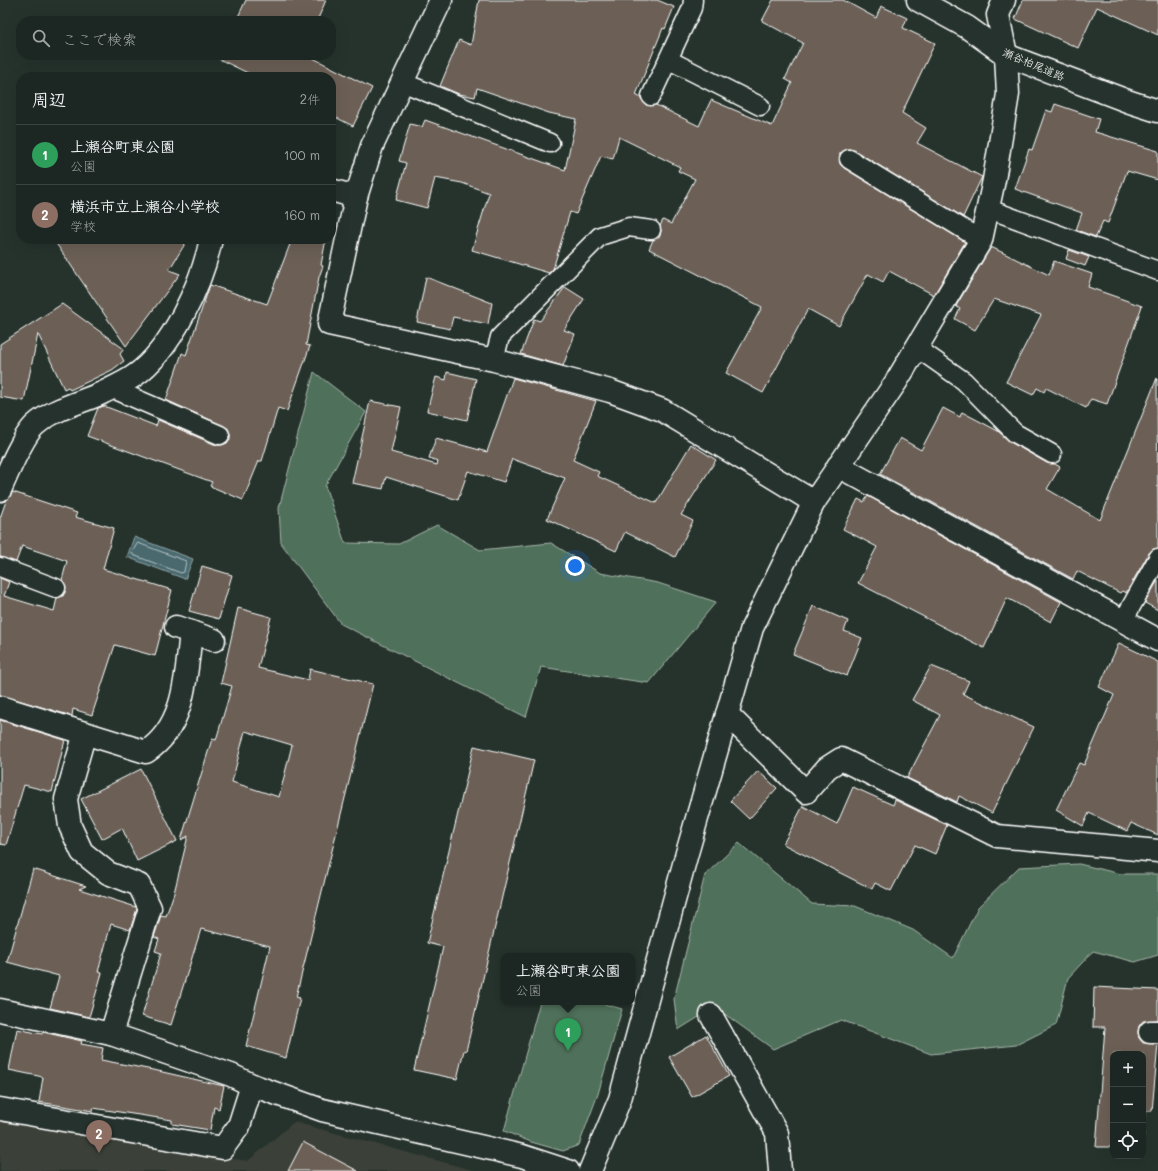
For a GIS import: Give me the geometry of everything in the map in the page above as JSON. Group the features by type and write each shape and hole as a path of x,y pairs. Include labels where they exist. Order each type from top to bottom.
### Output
{"street":[{"path":"441,0 372,146 356,197 329,324 494,360 610,391 662,410 814,502"},
{"name":"瀬谷柏尾道路","path":"918,0 967,27 1006,55 1130,102 1158,111"},
{"path":"590,1171 620,1099 687,853 752,628 814,502 896,382 981,240 989,209 1008,94 1006,55 998,15 1004,0"},
{"path":"336,191 356,197"},
{"path":"0,490 16,456 33,427 54,413 134,376 161,350 187,308 209,244"},
{"path":"838,466 1158,640"},
{"path":"0,707 146,752 156,746 177,716 185,688 183,630 214,640"},
{"path":"727,714 806,792 827,768 841,759 997,836 1158,851"},
{"path":"85,733 66,799 70,826 82,852 108,873 139,885 150,908 111,1034"},
{"path":"0,1010 111,1034 231,1075 252,1085 322,1110 522,1156 568,1171"},
{"path":"711,1015 777,1133 780,1171"},
{"path":"0,1109 223,1148 239,1126 252,1085"}],"lane":[{"path":"651,96 692,8 693,0"},
{"path":"669,60 760,106"},
{"path":"402,82 550,143"},
{"path":"849,159 981,240"},
{"path":"989,209 1158,271"},
{"path":"494,360 500,337 600,236 629,227 651,230"},
{"path":"917,348 964,381 1015,433 1052,454"},
{"path":"110,388 220,436"},
{"path":"1123,621 1158,558"},
{"path":"0,567 56,588"}],"shaded area":[{"path":"0,1121 73,1134 248,1161 294,1122 476,1171 0,1171"}],"green space":[{"path":"314,372 366,412 325,486 345,543 399,544 437,525 480,550 551,543 600,573 658,583 716,602 649,683 541,667 526,717 341,624 281,543 279,508"},
{"path":"739,843 812,904 855,906 913,930 953,958 978,907 1019,867 1079,864 1121,874 1158,874 1158,955 1135,962 1093,951 1068,978 1056,1025 1016,1045 931,1054 841,1020 773,1049 715,1007 678,1030 674,999 705,875"},
{"path":"539,1005 608,1005 622,1009 598,1094 579,1145 563,1151 531,1142 504,1131"}],"water":[{"path":"134,537 193,559 185,579 127,557"}],"building":[{"path":"246,0 326,0 319,16 238,16"},
{"path":"479,0 657,0 674,7 665,29 663,28 636,95 641,98 646,105 656,105 699,126 711,100 772,126 792,83 785,79 803,43 762,21 773,0 843,0 876,18 881,6 907,18 903,28 935,43 902,113 926,128 917,143 982,177 963,217 854,150 849,149 840,153 840,164 844,168 965,242 934,295 889,271 883,282 868,274 839,326 808,309 763,393 726,373 762,307 649,249 653,240 660,236 660,226 663,220 671,224 695,179 678,171 680,167 619,137 613,159 601,156 576,214 570,212 553,269 549,273 472,250 489,193 462,183 435,178 427,208 396,200 406,163 399,161 410,124 422,127 425,120 565,170 576,119 549,113 477,88 475,97 459,94 440,86 459,40 471,45"},
{"path":"1023,0 1158,0 1158,35 1097,7 1078,48 1015,19"},
{"path":"221,60 317,60 372,88 353,126 336,118 336,72 246,72"},
{"path":"1055,104 1099,119 1095,132 1158,151 1158,180 1127,171 1108,223 1103,221 1096,237 1076,230 1082,213 1015,189 1029,149 1032,150 1046,110 1052,112"},
{"path":"56,244 185,244 169,270 180,274 126,346"},
{"path":"290,244 325,244 321,265 323,266 319,277 306,345 310,346 287,411 278,408 262,461 259,461 243,500 210,486 212,482 87,436 98,408 104,406 156,426 158,420 216,445 227,443 230,439 230,433 224,426 166,400 182,353 186,355 210,285 267,304"},
{"path":"991,247 1049,275 1054,261 1092,274 1088,287 1142,306 1107,404 1091,399 1086,408 1046,388 1044,392 1037,388 1033,395 1006,382 1041,315 994,299 975,330 955,319 960,309 956,306"},
{"path":"1069,250 1089,257 1085,266 1066,259"},
{"path":"426,277 492,303 488,324 453,317 450,329 417,322"},
{"path":"565,287 584,299 564,330 575,334 563,366 521,354 534,319 540,321"},
{"path":"62,304 124,349 120,354 124,361 112,370 70,390 68,387 64,389 38,334 24,401 0,397 0,344"},
{"path":"447,372 476,379 467,420 427,411 436,377 446,380"},
{"path":"513,378 596,401 573,460 599,472 597,476 656,503 691,444 716,460 681,515 693,521 675,557 625,532 616,551 547,519 565,478 512,459 504,482 468,471 458,500 386,477 383,489 352,483 370,401 401,407 391,452 437,465 438,461 429,458 436,438 487,452"},
{"path":"1157,378 1158,548 1153,549 1149,553 1126,593 1122,591 1120,593 1077,571 1073,579 880,474 900,438 921,450 943,408 960,417 962,412 998,431 1010,442 1047,463 1055,464 1060,467 1047,489 1100,520"},
{"path":"13,492 77,513 75,517 114,528 103,569 172,590 155,656 115,645 92,715 73,709 72,716 0,695 0,578 9,582 4,596 54,611 57,598 63,596 66,587 62,580 67,561 22,546 16,562 0,557 0,518 6,501"},
{"path":"868,496 1061,602 1051,622 1007,598 984,648 858,583 877,547 843,529 858,499 864,502"},
{"path":"202,566 232,575 219,619 189,611"},
{"path":"1158,580 1158,610 1145,603"},
{"path":"813,606 848,621 844,631 862,638 847,676 793,654"},
{"path":"238,608 271,617 258,668 308,680 310,669 373,684 296,997 300,998 286,1058 246,1046 270,946 201,929 171,1025 142,1016 161,953 155,951 159,939 154,937 161,915 166,916 174,893 188,836 181,840 212,739 216,740 232,686 221,683","holes":["245,731 292,745 279,797 232,782"]},
{"path":"1119,643 1158,662 1158,835 1131,823 1127,831 1089,813 1083,826 1056,810 1079,763 1084,765 1114,695 1099,687"},
{"path":"931,666 969,681 963,694 1034,727 992,813 959,796 957,802 907,778 940,715 912,700"},
{"path":"0,720 65,740 52,792 24,785 6,845 0,844"},
{"path":"474,746 534,760 466,1051 464,1050 457,1079 414,1070 443,947 427,943"},
{"path":"141,769 177,841 137,861 122,828 102,839 81,799"},
{"path":"758,771 777,788 749,819 730,801"},
{"path":"853,787 893,805 895,800 947,825 935,854 915,845 891,891 875,883 872,889 783,844 803,806 837,824"},
{"path":"33,869 86,886 79,889 136,907 137,909 130,930 111,924 98,972 102,973 89,1017 50,1008 59,976 7,962"},
{"path":"1094,987 1158,990 1158,1020 1143,1021 1139,1026 1138,1032 1139,1038 1143,1043 1158,1044 1152,1111 1146,1111 1146,1051 1110,1051 1110,1147 1096,1147 1105,1027 1093,1027"},
{"path":"17,1029 42,1034 43,1032 82,1041 81,1044 103,1048 101,1060 224,1086 219,1109 214,1107 210,1130 172,1124 172,1120 93,1108 93,1111 39,1102 43,1077 9,1070"},
{"path":"706,1035 729,1076 692,1097 669,1057"},
{"path":"303,1142 358,1171 288,1171"}],"place":[{"name":"上瀬谷町東公園","path":"568,1051"},
{"name":"横浜市立上瀬谷小学校","path":"99,1153"}]}
